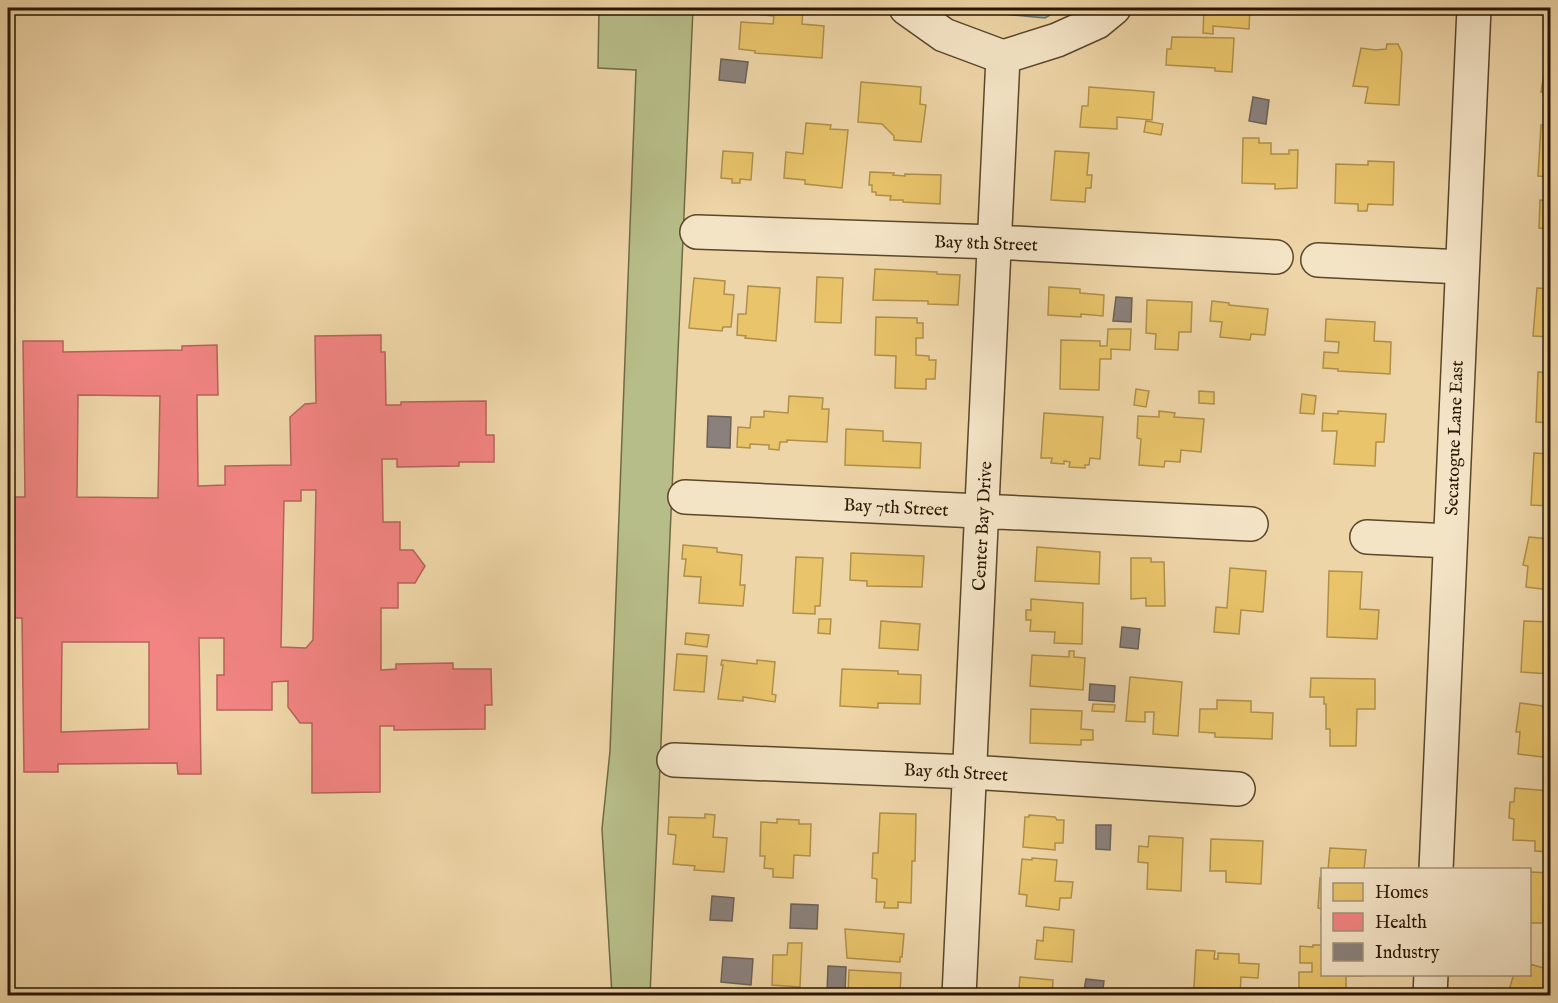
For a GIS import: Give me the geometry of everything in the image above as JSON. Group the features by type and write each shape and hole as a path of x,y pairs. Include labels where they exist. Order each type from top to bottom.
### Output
{"street":[{"path":"906,8 944,35 1003,57 1058,40 1097,22 1114,8"},
{"name":"Secatogue Lane East","path":"1436,868 1474,8"},
{"name":"Center Bay Drive","path":"959,996 1003,57"},
{"name":"Bay 8th Street","path":"696,232 995,242 1276,257"},
{"path":"1318,260 1462,267"},
{"name":"Bay 7th Street","path":"685,497 1251,524"},
{"path":"1367,537 1450,541"},
{"name":"Bay 6th Street","path":"674,760 970,772 1238,789"},
{"path":"1430,996 1431,976"}],"green space":[{"path":"599,8 693,8 650,995 612,995 602,829 610,751 636,70 598,68"}],"water":[{"path":"982,8 1062,8 1045,18 1003,14"}],"building: Homes":[{"path":"762,8 803,8 802,24 824,26 822,58 755,53 755,51 739,49 741,22 773,24 774,16 761,15"},
{"path":"1204,8 1250,8 1249,29 1213,26 1213,34 1203,33"},
{"path":"1172,37 1234,38 1232,72 1215,71 1215,68 1166,65 1167,49 1171,49"},
{"path":"1550,40 1550,93 1541,92"},
{"path":"1387,44 1398,44 1402,53 1399,105 1365,103 1368,87 1353,86 1361,48 1386,49"},
{"path":"861,82 921,87 920,104 926,105 921,142 894,140 894,136 882,124 858,122"},
{"path":"1089,87 1154,92 1152,120 1117,117 1117,129 1080,127 1082,106 1088,106"},
{"path":"1146,121 1163,124 1161,135 1144,132"},
{"path":"806,123 831,125 830,129 848,130 842,188 805,184 805,180 784,178 786,152 803,154"},
{"path":"1541,125 1550,125 1550,177 1538,176"},
{"path":"1243,138 1259,138 1259,143 1271,143 1271,154 1289,154 1289,150 1298,150 1297,188 1275,189 1275,184 1242,183"},
{"path":"723,151 753,153 751,180 740,179 740,183 732,183 732,179 721,178"},
{"path":"1055,151 1089,153 1087,175 1092,175 1091,188 1086,188 1085,202 1051,200"},
{"path":"1368,161 1394,162 1393,205 1368,204 1367,211 1358,211 1358,204 1335,203 1336,164 1368,165"},
{"path":"870,172 905,176 905,174 941,175 940,204 903,202 903,200 890,200 891,196 876,195 876,192 872,192 872,185 869,185"},
{"path":"1540,200 1550,201 1550,251 1547,251 1548,229 1539,228"},
{"path":"875,269 960,275 958,305 928,304 928,301 873,300"},
{"path":"817,277 843,278 841,323 815,322"},
{"path":"694,278 725,281 724,294 734,295 731,327 723,327 722,331 689,328"},
{"path":"748,286 780,288 776,341 737,335 738,314 746,314"},
{"path":"1049,287 1080,289 1080,293 1104,295 1103,316 1048,315"},
{"path":"1537,288 1550,289 1550,337 1533,336"},
{"path":"1147,300 1192,302 1191,332 1179,332 1178,350 1155,349 1156,334 1146,333"},
{"path":"1212,301 1268,309 1265,335 1251,334 1250,340 1220,337 1222,322 1210,321"},
{"path":"876,317 917,318 917,323 923,323 923,338 916,338 916,355 929,356 929,360 936,360 935,379 926,379 926,389 895,388 896,356 875,355"},
{"path":"1326,319 1375,322 1374,341 1391,342 1390,374 1323,368 1324,352 1338,353 1339,342 1325,341"},
{"path":"1108,329 1131,329 1130,350 1111,349 1111,359 1100,359 1099,390 1060,389 1061,340 1100,341 1100,346 1107,346"},
{"path":"1538,372 1550,373 1550,423 1536,422"},
{"path":"1136,389 1149,391 1146,407 1134,405"},
{"path":"1199,391 1214,392 1214,404 1199,403"},
{"path":"1302,394 1316,396 1314,414 1300,413"},
{"path":"789,396 823,398 822,409 829,409 827,442 787,440 787,442 780,442 779,450 769,449 769,445 750,444 750,448 737,447 738,427 750,428 751,417 764,417 764,411 788,413"},
{"path":"1159,411 1175,413 1174,417 1204,419 1201,452 1181,450 1180,462 1165,461 1164,467 1139,465 1141,439 1137,438 1138,416 1159,417"},
{"path":"1338,411 1386,414 1384,442 1376,442 1375,466 1334,464 1337,431 1322,431 1323,413 1338,414"},
{"path":"1044,413 1103,417 1100,459 1090,458 1089,465 1085,465 1085,468 1069,467 1070,462 1064,461 1064,464 1051,463 1052,458 1041,458"},
{"path":"846,429 883,431 883,441 921,443 920,468 845,465"},
{"path":"1534,453 1550,454 1550,506 1531,505"},
{"path":"1529,537 1550,539 1550,590 1526,587 1528,566 1523,565"},
{"path":"683,545 717,548 717,552 742,555 740,585 745,585 743,606 699,603 701,577 684,576 686,559 682,559"},
{"path":"1037,547 1100,552 1099,584 1035,581"},
{"path":"851,553 924,556 922,587 867,586 867,581 850,580"},
{"path":"796,557 823,558 820,606 815,606 815,614 793,613"},
{"path":"1131,558 1151,558 1151,562 1164,562 1165,606 1146,606 1146,598 1131,599"},
{"path":"1230,568 1266,571 1263,612 1241,610 1239,634 1214,632 1216,607 1227,608"},
{"path":"1329,571 1362,572 1360,609 1379,610 1377,639 1327,637"},
{"path":"1031,599 1083,603 1082,644 1054,643 1055,632 1030,631 1031,620 1026,620 1026,610 1031,610"},
{"path":"819,619 831,619 830,634 818,633"},
{"path":"881,621 920,624 918,650 879,648"},
{"path":"1524,621 1550,622 1550,674 1521,672"},
{"path":"686,633 709,635 707,647 685,644"},
{"path":"1069,651 1074,651 1074,657 1085,658 1083,690 1030,686 1032,655 1069,657"},
{"path":"677,654 707,656 704,692 674,690"},
{"path":"722,660 757,664 757,660 775,662 772,694 776,695 775,702 743,697 743,701 718,699"},
{"path":"842,669 898,671 898,674 921,675 920,704 878,703 878,708 840,706"},
{"path":"1130,677 1182,682 1178,736 1153,734 1154,712 1145,712 1145,722 1126,721"},
{"path":"1311,678 1375,679 1375,709 1357,709 1356,746 1330,746 1330,729 1326,729 1326,704 1324,704 1324,697 1310,697"},
{"path":"1217,700 1251,701 1251,712 1273,713 1272,739 1215,737 1215,733 1199,732 1200,709 1217,709"},
{"path":"1520,703 1550,707 1550,758 1518,754 1520,732 1516,732"},
{"path":"1093,704 1115,705 1114,712 1092,711"},
{"path":"1031,709 1082,711 1081,729 1093,730 1093,740 1081,740 1081,745 1030,743"},
{"path":"1515,788 1550,791 1550,814 1547,814 1545,841 1550,842 1550,852 1535,851 1535,841 1513,840 1514,819 1509,818 1510,802 1514,802"},
{"path":"880,813 916,814 911,903 898,902 898,908 884,908 885,902 876,902 877,879 872,878 873,853 878,853"},
{"path":"705,814 715,815 713,837 727,838 724,872 694,870 695,866 673,864 676,835 668,834 669,817 705,818"},
{"path":"1029,815 1064,820 1063,843 1055,843 1055,850 1023,847 1025,817"},
{"path":"777,819 799,820 799,824 811,824 810,856 794,855 793,878 773,877 773,869 764,868 765,856 760,856 761,822 777,823"},
{"path":"1149,836 1183,838 1181,891 1147,889 1148,863 1138,862 1139,846 1148,847"},
{"path":"1211,839 1263,841 1261,884 1226,882 1226,871 1210,871"},
{"path":"1330,848 1366,850 1364,868 1328,868"},
{"path":"1032,858 1057,860 1055,881 1073,882 1071,898 1060,898 1059,910 1026,906 1027,895 1019,894 1022,859 1032,860"},
{"path":"1531,872 1550,873 1550,895 1544,895 1543,923 1531,923"},
{"path":"1320,878 1321,909 1318,908"},
{"path":"1044,927 1074,930 1072,962 1035,959 1037,940 1043,941"},
{"path":"845,929 904,934 900,962 847,958"},
{"path":"788,943 802,943 800,987 772,985 773,955 787,955"},
{"path":"1313,945 1321,945 1321,976 1346,976 1346,993 1299,993 1299,972 1312,972 1312,963 1300,963 1300,946 1313,947"},
{"path":"1196,950 1215,951 1214,959 1218,959 1218,953 1239,954 1239,963 1259,964 1258,978 1241,977 1240,996 1215,996 1216,989 1194,988"},
{"path":"1531,964 1550,970 1550,996 1515,996 1508,993 1513,976 1531,976"},
{"path":"849,970 901,973 900,996 848,996"},
{"path":"1020,977 1053,980 1052,996 1014,996 1015,989 1019,989"}],"building: Health":[{"path":"381,335 381,352 385,352 386,405 401,405 401,402 486,401 486,435 494,435 494,462 459,462 459,466 397,467 397,459 382,459 383,522 400,522 400,550 413,550 425,566 415,583 398,583 398,608 381,608 381,670 396,669 396,664 453,663 453,669 491,669 492,705 485,705 485,729 394,730 394,726 380,726 380,792 312,793 312,723 300,723 288,707 288,681 272,682 272,710 217,710 217,675 224,675 224,638 199,638 201,774 178,774 177,763 58,764 58,772 24,772 22,618 13,618 11,497 25,497 23,341 63,341 63,352 182,350 182,346 217,345 218,395 197,395 198,486 225,485 225,466 291,465 290,417 305,404 316,403 315,336","holes":["78,395 160,396 158,498 77,497","301,490 316,490 313,640 306,648 281,647 284,501 301,501","62,642 149,642 149,729 61,732"]}],"building: Industry":[{"path":"721,59 748,62 745,83 719,80"},
{"path":"1253,97 1269,100 1266,124 1249,121"},
{"path":"1116,297 1132,298 1131,322 1113,321"},
{"path":"708,416 731,417 730,448 707,447"},
{"path":"1122,627 1140,629 1138,649 1120,647"},
{"path":"1090,684 1115,686 1114,702 1089,700"},
{"path":"1096,825 1111,825 1110,850 1096,849"},
{"path":"712,896 734,898 732,921 710,920"},
{"path":"791,904 818,905 817,929 790,928"},
{"path":"723,957 753,959 751,985 721,982"},
{"path":"828,966 846,967 845,993 827,992"},
{"path":"1086,979 1104,981 1102,996 1083,996"}]}
